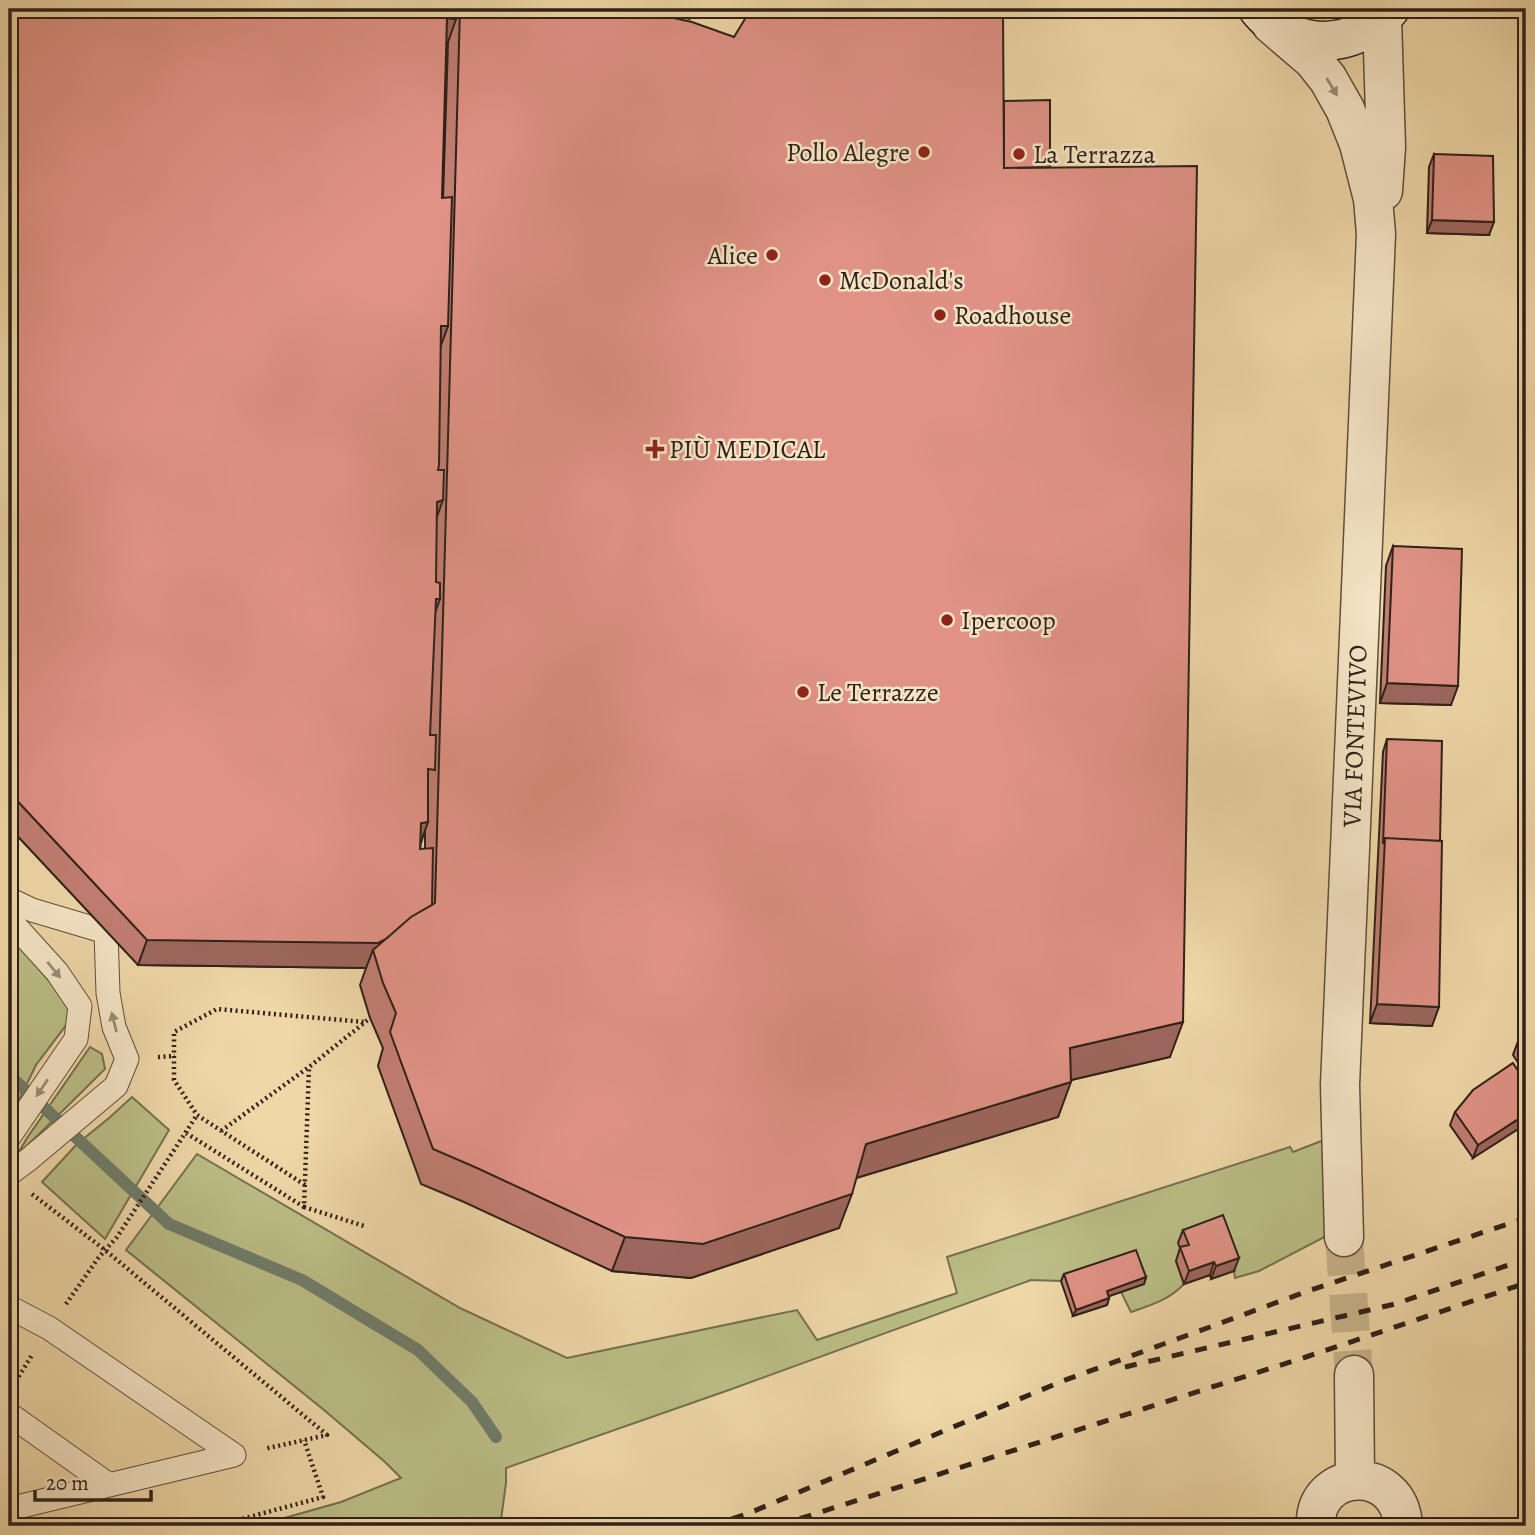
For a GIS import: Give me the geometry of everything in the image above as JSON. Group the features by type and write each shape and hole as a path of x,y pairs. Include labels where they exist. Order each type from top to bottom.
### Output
{"street":[{"path":"1263,15 1292,36 1318,42 1346,39 1371,27 1386,13"},
{"name":"VIA FONTEVIVO","path":"1344,1237 1340,1085 1376,234 1386,175 1386,13"},
{"name":"VIA FONTEVIVO","path":"1263,15 1313,60 1328,79 1345,109 1359,144 1373,200 1376,234"},
{"path":"1354,1375 1355,1480"},
{"path":"1316,1526 1319,1506 1328,1493 1340,1484 1355,1480 1371,1482 1385,1489 1396,1500 1402,1514 1403,1526"}],"lane":[{"path":"9,899 32,910 106,932 108,993 114,1027 127,1059 116,1086 9,1174"},
{"path":"9,919 57,972 80,1006 76,1039 9,1138"},
{"path":"9,1307 49,1328 234,1455"},
{"path":"9,1414 108,1485"},
{"path":"9,1509 234,1455"}],"path":[{"path":"685,33 691,9"},
{"path":"305,1185 197,1115 174,1080 174,1031 217,1009 365,1022"},
{"path":"221,1131 309,1068 381,1010"},
{"path":"304,1207 309,1068"},
{"path":"86,1277 117,1237 197,1115"},
{"path":"186,1133 304,1207 364,1226"},
{"path":"29,1192 105,1250 327,1435 234,1455"},
{"path":"216,1526 323,1497 304,1440"}],"green space":[{"path":"9,935 67,1001 73,1016 36,1065 20,1098 9,1111"},
{"path":"90,1047 102,1054 105,1069 20,1150 27,1138"},
{"path":"132,1097 169,1130 105,1239 42,1182 77,1144"},
{"path":"1324,1140 1336,1231 1259,1271 1235,1278 1234,1271 1184,1258 1176,1261 1184,1284 1166,1298 1131,1312 1121,1292 1144,1284 1134,1257 1061,1281 1031,1280 506,1468 501,1520 482,1526 256,1526 341,1502 401,1478 324,1410 126,1250 197,1154 460,1308 567,1358 797,1310 817,1340 957,1293 947,1257 1290,1147 1293,1152"}],"building":[{"path":"10,9 457,9 456,19 447,18 442,198 452,197 448,326 441,326 438,470 444,470 443,500 437,502 436,582 440,583 440,599 436,599 430,735 436,735 435,770 428,769 428,822 421,823 420,849 433,848 432,905 411,917 378,943 147,940 9,792"},
{"name":"Le Terrazze","path":"460,9 633,9 692,22 734,37 751,9 998,9 1003,11 1004,168 1197,166 1183,1022 1070,1048 1071,1082 866,1144 852,1194 703,1244 625,1237 433,1149 390,1032 396,1013 373,950 411,917 435,903"},
{"path":"1050,100 1050,167 1004,168 1004,101"},
{"path":"1434,154 1493,156 1494,222 1432,220"},
{"path":"1393,546 1462,549 1458,686 1387,683"},
{"path":"1387,739 1442,741 1440,841 1385,838 1383,844"},
{"path":"1385,838 1442,841 1439,1007 1377,1004"},
{"path":"1526,1032 1526,1045 1520,1036"},
{"path":"1513,1063 1526,1083 1526,1114 1478,1145 1455,1112 1473,1090"},
{"path":"1223,1215 1239,1258 1216,1266 1214,1262 1189,1271 1180,1247 1189,1245 1183,1230"},
{"path":"1136,1250 1146,1277 1107,1291 1109,1298 1076,1310 1064,1274"}],"waterway":[{"path":"9,1075 169,1224 302,1280 418,1350 472,1402 496,1437"}],"tunnel":[{"path":"1344,1237 1354,1375"}],"railway":[{"path":"709,1526 747,1514 1060,1382 1308,1291 1526,1218"},
{"path":"1125,1367 1395,1304 1526,1259"},
{"path":"777,1526 1306,1357 1526,1283"}],"place":[{"name":"Pollo Alegre","path":"924,152"},
{"name":"La Terrazza","path":"1019,154"},
{"name":"Alice","path":"772,255"},
{"name":"McDonald's","path":"825,280"},
{"name":"Roadhouse","path":"940,315"},
{"name":"PIÙ MEDICAL","path":"655,449"},
{"name":"Ipercoop","path":"947,620"},
{"name":"Le Terrazze","path":"803,692"}]}
